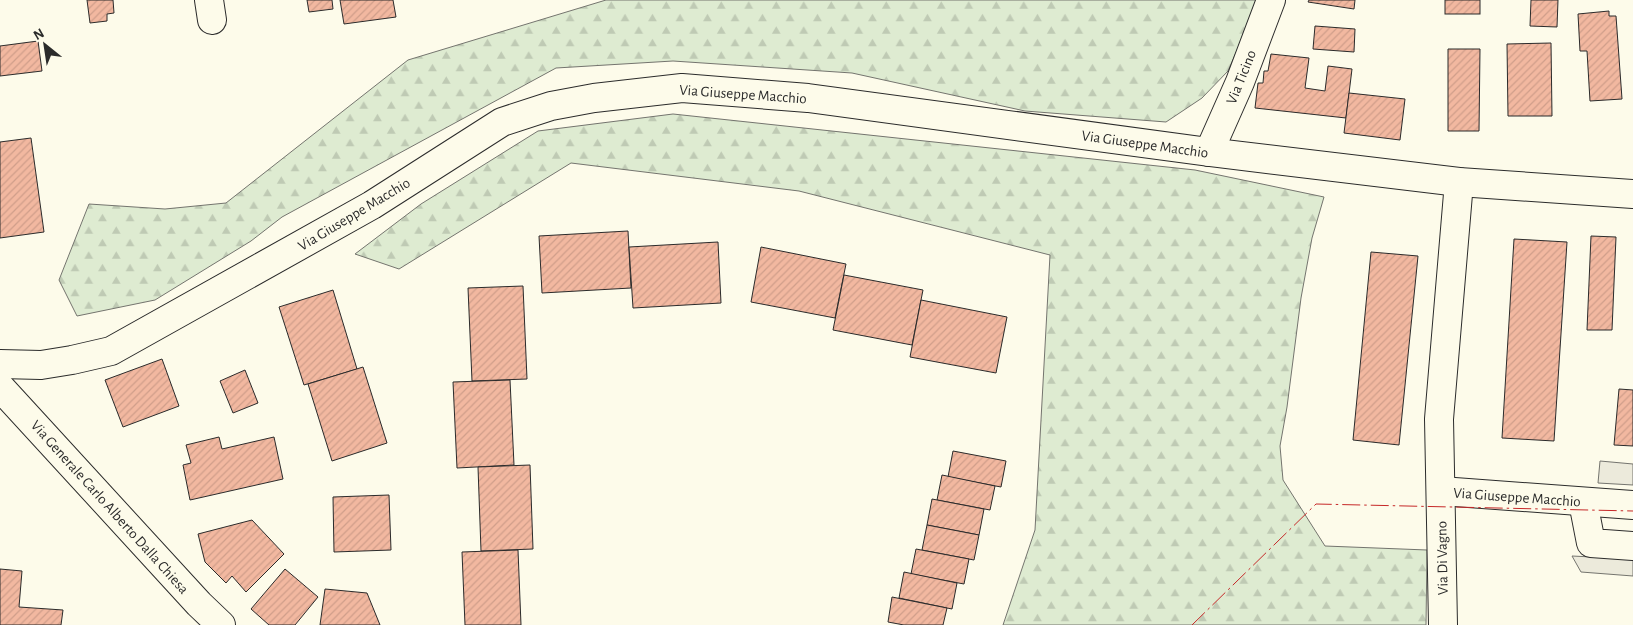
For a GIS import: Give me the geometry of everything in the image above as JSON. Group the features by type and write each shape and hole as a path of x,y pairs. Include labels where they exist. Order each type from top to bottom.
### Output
{"street":[{"name":"Via Ticino","path":"1209,152 1240,82 1271,0"},
{"name":"Via Giuseppe Macchio","path":"0,364 41,364 72,360 111,351 372,205 502,122 551,106 594,98 682,88 808,98 1209,152 1459,182 1633,194"},
{"name":"Via Giuseppe Macchio","path":"1459,182 1439,419 1441,491 1633,505"},
{"name":"Via Generale Carlo Alberto Dalla Chiesa","path":"0,387 199,604 221,625"},
{"name":"Via Di Vagno","path":"1441,491 1443,625"},
{"path":"1583,502 1592,543 1633,546"}],"green space":[{"path":"606,0 1259,0 1228,71 1202,98 1166,122 1025,111 852,73 673,61 556,68 282,217 251,241 155,300 77,316 59,280 89,204 165,209 226,203 408,60"},
{"path":"673,114 1195,170 1324,197 1312,238 1301,298 1280,446 1283,480 1325,546 1427,550 1426,625 1003,625 1035,530 1050,255 799,191 571,163 399,269 355,254 421,204 538,131"}],"shaded area":[{"path":"1600,461 1633,464 1633,485 1598,483"},
{"path":"1572,556 1633,559 1633,576 1581,572"}],"building":[{"path":"87,0 113,0 114,13 107,14 107,21 90,23"},
{"path":"307,0 332,0 333,9 309,12"},
{"path":"340,0 393,0 396,17 344,24"},
{"path":"1309,0 1355,0 1354,9 1308,2"},
{"path":"1445,0 1480,0 1480,14 1445,14"},
{"path":"1531,0 1558,0 1557,27 1530,26"},
{"path":"1609,11 1609,16 1616,16 1622,99 1590,101 1587,51 1580,51 1578,14"},
{"path":"1315,26 1355,29 1354,52 1313,49"},
{"path":"38,41 42,71 0,76 0,46"},
{"path":"1551,43 1552,116 1508,116 1507,44"},
{"path":"1448,49 1480,49 1479,131 1448,131"},
{"path":"1271,54 1309,58 1305,88 1325,91 1328,66 1352,69 1346,118 1255,108 1258,83 1263,83 1264,71 1268,71"},
{"path":"1349,93 1405,99 1400,140 1344,133"},
{"path":"31,138 44,232 0,238 0,142"},
{"path":"628,231 631,288 542,293 539,236"},
{"path":"1591,236 1616,237 1612,330 1587,330"},
{"path":"1514,239 1567,242 1554,441 1502,438"},
{"path":"718,242 721,303 633,308 629,247"},
{"path":"761,247 846,264 835,318 751,302"},
{"path":"1371,252 1418,256 1399,445 1353,440"},
{"path":"844,275 923,290 912,345 833,330"},
{"path":"523,286 527,379 472,381 468,288"},
{"path":"333,290 357,369 304,385 279,307"},
{"path":"921,300 1007,317 996,373 910,357"},
{"path":"162,359 179,406 123,427 105,380"},
{"path":"363,367 387,443 332,461 308,384"},
{"path":"245,370 258,403 233,413 220,381"},
{"path":"510,380 514,465 457,468 453,382"},
{"path":"1619,389 1633,390 1633,446 1614,445"},
{"path":"219,437 222,449 274,437 283,479 190,500 183,465 191,463 186,445"},
{"path":"953,451 1006,461 1001,487 948,477"},
{"path":"530,465 533,549 481,551 478,467"},
{"path":"942,475 995,486 990,510 937,500"},
{"path":"389,495 391,550 334,552 333,497"},
{"path":"932,499 984,509 979,535 927,525"},
{"path":"252,520 284,554 246,592 232,576 226,583 205,562 198,534"},
{"path":"927,525 979,535 974,560 922,550"},
{"path":"916,549 969,559 964,584 911,574"},
{"path":"518,550 521,625 465,625 462,552"},
{"path":"0,569 22,571 19,607 63,610 61,625 0,625"},
{"path":"285,569 318,597 295,625 269,625 251,609"},
{"path":"904,572 957,583 952,609 899,598"},
{"path":"325,589 367,593 380,625 320,625"},
{"path":"892,597 947,608 943,625 904,625 888,622"}],"power":[{"path":"1192,625 1316,504 1633,511"}]}
